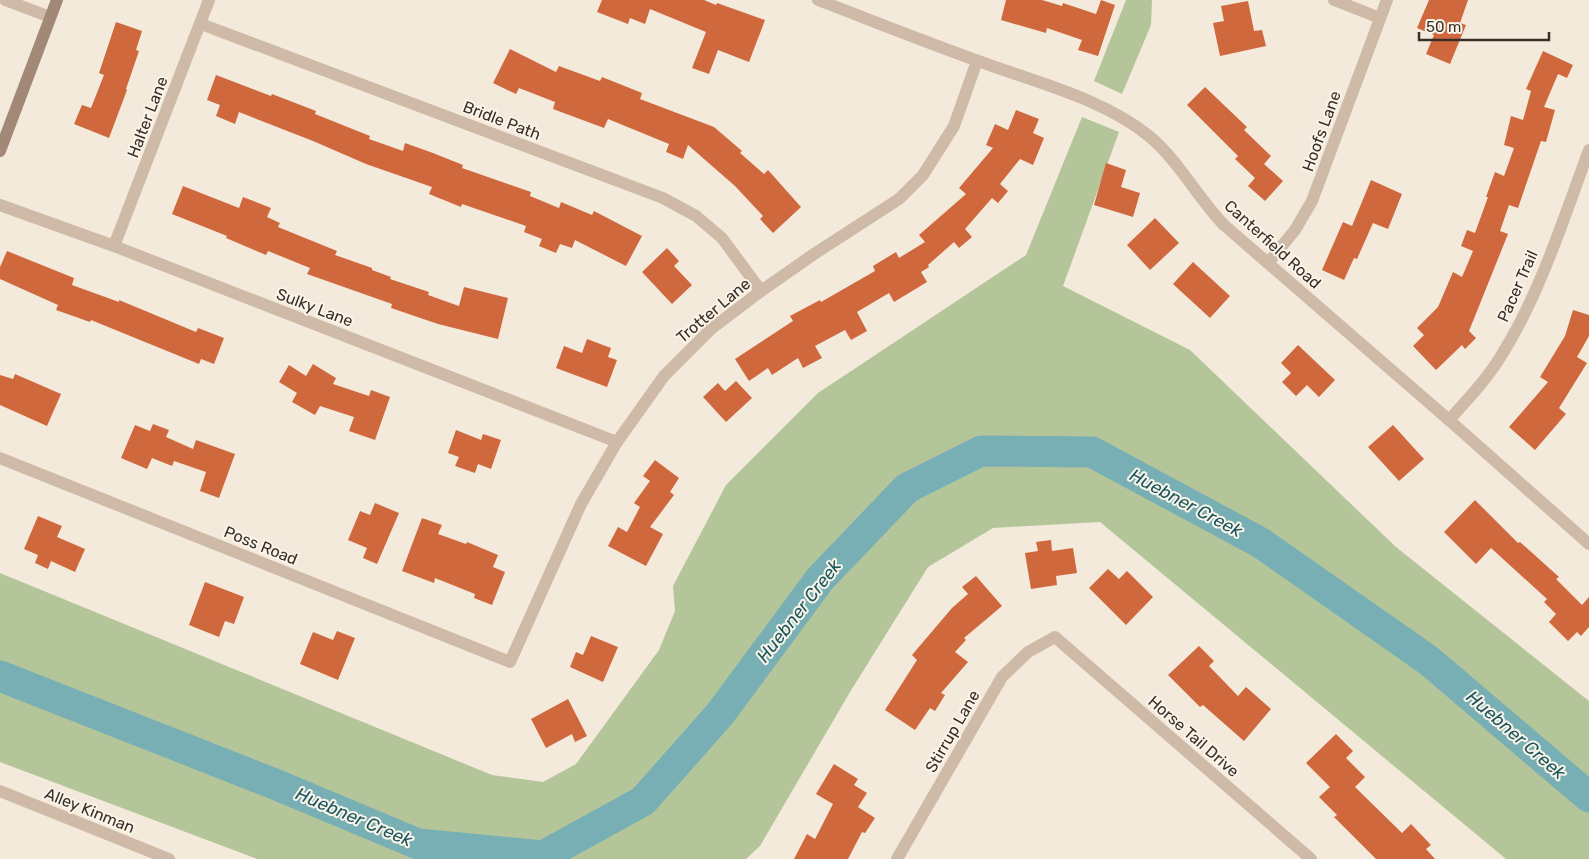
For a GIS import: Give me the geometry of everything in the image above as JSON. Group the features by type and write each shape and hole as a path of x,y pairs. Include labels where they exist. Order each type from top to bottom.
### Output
{"main road":[{"path":"0,151 57,0"}],"street":[{"path":"5,0 50,17"},
{"name":"Halter Lane","path":"114,246 209,0"},
{"name":"Canterfield Road","path":"818,0 976,60 1094,102 1132,123 1166,152 1224,226 1449,420 1589,544"},
{"path":"1334,0 1380,18"},
{"name":"Hoofs Lane","path":"1268,263 1295,230 1312,201 1387,0"},
{"name":"Bridle Path","path":"201,24 663,198 696,216 722,238 761,291"},
{"name":"Trotter Lane","path":"510,662 581,504 617,442 664,376 711,329 761,291 814,254 899,200 923,175 954,126 976,60"},
{"name":"Pacer Trail","path":"1449,420 1480,386 1504,352 1524,316 1589,150"},
{"name":"Sulky Lane","path":"0,205 114,246 617,442"},
{"name":"Poss Road","path":"0,458 510,662"},
{"name":"Stirrup Lane","path":"897,859 1002,677 1028,652 1055,637"},
{"name":"Horse Tail Drive","path":"1055,637 1311,859"},
{"name":"Alley Kinman","path":"0,791 169,859"}],"green space":[{"path":"1126,0 1152,0 1151,25 1122,94 1094,81"},
{"path":"1082,117 1119,132 1063,286 1190,350 1396,547 1589,701 1589,859 1506,859 1100,522 993,528 928,567 850,692 760,846 746,859 257,859 0,762 0,573 492,775 543,782 576,764 659,650 675,611 673,586 726,485 818,393 1026,255"}],"building":[{"path":"602,0 704,0 765,20 749,62 718,50 709,74 692,68 706,32 650,9 645,24 630,18 628,24 597,12"},
{"path":"1006,0 1042,0 1062,6 1063,3 1096,14 1101,0 1115,5 1098,56 1078,50 1082,40 1047,28 1046,33 1001,20"},
{"path":"1429,0 1468,0 1460,23 1466,25 1450,64 1426,54 1434,35 1417,28"},
{"path":"1248,1 1254,31 1262,30 1266,46 1220,56 1213,23 1224,21 1221,6"},
{"path":"116,22 142,31 136,50 139,51 127,90 109,138 74,124 82,105 91,108 104,75 99,73"},
{"path":"510,49 556,72 559,66 600,81 602,77 642,93 640,99 714,127 742,151 740,153 764,174 768,170 801,207 773,233 760,219 763,216 735,186 688,145 683,159 666,152 669,144 608,119 604,128 553,109 555,102 519,88 516,94 493,83"},
{"path":"1543,51 1573,65 1567,78 1558,74 1544,107 1555,110 1546,142 1541,141 1518,208 1509,205 1500,231 1508,234 1469,331 1476,338 1465,349 1462,345 1436,370 1413,346 1424,335 1417,328 1438,307 1453,272 1462,277 1473,251 1461,246 1467,230 1475,233 1495,172 1504,176 1514,148 1504,145 1511,116 1523,120 1531,91 1526,89"},
{"path":"216,75 316,111 315,114 370,136 369,139 403,151 405,143 433,153 463,165 462,168 531,192 530,196 559,208 561,202 592,215 594,211 642,236 626,266 575,240 572,248 560,244 556,253 539,246 542,239 524,232 526,226 462,204 461,207 429,194 432,187 366,164 239,112 235,124 216,116 220,105 207,100"},
{"path":"1205,87 1247,127 1244,130 1271,156 1264,164 1283,181 1265,201 1248,186 1255,178 1235,159 1238,156 1187,105"},
{"path":"1016,110 1039,119 1033,133 1044,138 1033,165 1020,159 1000,184 1008,191 998,203 992,198 965,229 972,237 959,248 954,242 928,265 929,267 921,272 927,282 894,302 889,293 857,312 867,331 851,340 845,330 815,346 822,358 803,368 798,358 772,375 768,368 749,381 735,359 793,321 790,316 820,300 821,302 875,271 873,266 896,252 899,258 925,242 919,235 966,194 959,188 993,148 986,145 995,124 1008,130"},
{"path":"1106,163 1126,170 1121,187 1140,193 1133,217 1094,205"},
{"path":"1371,180 1402,194 1388,229 1373,223 1357,259 1354,258 1344,280 1322,270 1343,222 1352,226"},
{"path":"183,186 239,208 243,197 271,208 267,217 280,223 278,227 337,251 335,255 372,268 372,270 391,277 390,279 429,292 428,295 459,306 464,287 508,298 498,339 438,324 391,308 392,304 307,274 310,268 268,251 266,255 226,238 227,236 172,214"},
{"path":"1155,218 1179,243 1150,270 1127,245"},
{"path":"667,248 679,261 674,266 692,285 672,304 642,272"},
{"path":"7,251 74,278 72,285 119,302 119,300 196,332 198,328 224,338 214,364 201,359 199,364 91,320 90,322 56,310 58,305 0,279 0,267"},
{"path":"1193,262 1230,296 1210,318 1173,284"},
{"path":"1573,310 1589,315 1589,336 1577,357 1587,363 1559,408 1566,414 1535,450 1509,427 1548,382 1540,377 1565,336"},
{"path":"587,339 611,348 608,357 617,360 607,387 556,368 564,346 582,353"},
{"path":"1298,345 1335,380 1319,397 1307,385 1296,396 1282,382 1291,373 1281,363"},
{"path":"313,364 336,378 333,384 369,396 371,390 390,397 375,440 349,431 354,417 320,406 315,415 292,402 297,393 279,382 289,365 306,376"},
{"path":"15,374 61,394 47,426 0,405 0,375 13,379"},
{"path":"736,381 752,398 726,422 703,397 718,383 725,391"},
{"path":"153,424 169,430 166,437 193,449 196,440 235,454 219,498 200,491 206,472 174,461 172,466 152,458 147,469 121,458 135,425 150,431"},
{"path":"1393,425 1424,459 1399,481 1368,447"},
{"path":"456,430 481,440 483,434 501,440 491,469 478,464 475,473 455,466 459,457 448,453"},
{"path":"655,460 679,478 670,492 674,495 650,527 663,534 646,566 608,546 618,527 627,532 640,507 634,503 650,481 643,476"},
{"path":"1475,500 1518,543 1520,542 1559,577 1556,579 1582,605 1589,597 1589,627 1581,636 1577,632 1568,641 1549,622 1556,614 1544,602 1547,599 1491,548 1476,564 1444,532"},
{"path":"375,503 399,513 377,564 363,558 367,548 348,540 360,511 370,515"},
{"path":"38,516 62,526 57,537 85,549 75,572 51,561 48,569 35,563 38,555 24,549"},
{"path":"422,518 442,525 438,534 466,544 467,542 498,555 493,567 505,572 492,605 474,598 475,594 435,578 434,583 402,571"},
{"path":"1051,540 1052,551 1073,548 1077,573 1056,576 1057,585 1031,589 1025,553 1038,551 1036,542"},
{"path":"1108,569 1119,579 1127,571 1153,597 1126,625 1089,588"},
{"path":"976,576 1002,606 964,638 966,640 955,652 968,662 941,693 945,695 935,711 930,708 915,730 885,710 917,660 912,655 952,608 968,594 962,587"},
{"path":"205,582 244,597 234,624 225,621 219,637 189,625"},
{"path":"337,631 355,638 338,680 300,664 313,632 333,640"},
{"path":"591,636 618,647 603,682 570,667 576,652 583,655"},
{"path":"1199,646 1214,661 1209,666 1238,696 1246,687 1271,709 1244,741 1203,705 1200,707 1168,675"},
{"path":"568,699 587,736 575,742 572,734 546,748 531,719"},
{"path":"1336,734 1353,751 1346,758 1365,777 1355,787 1402,833 1411,824 1431,845 1426,849 1435,859 1376,859 1334,817 1337,815 1319,797 1330,787 1306,763"},
{"path":"834,764 858,779 854,785 867,793 858,807 875,818 865,833 862,832 848,859 794,859 807,834 815,839 833,804 816,794"}],"waterway":[{"name":"Huebner Creek","path":"0,676 277,785 418,844 543,856 643,801 720,714 820,579 907,488 981,451 1092,452 1261,543 1428,660 1589,797"},
{"path":"468,849 473,859"}]}
